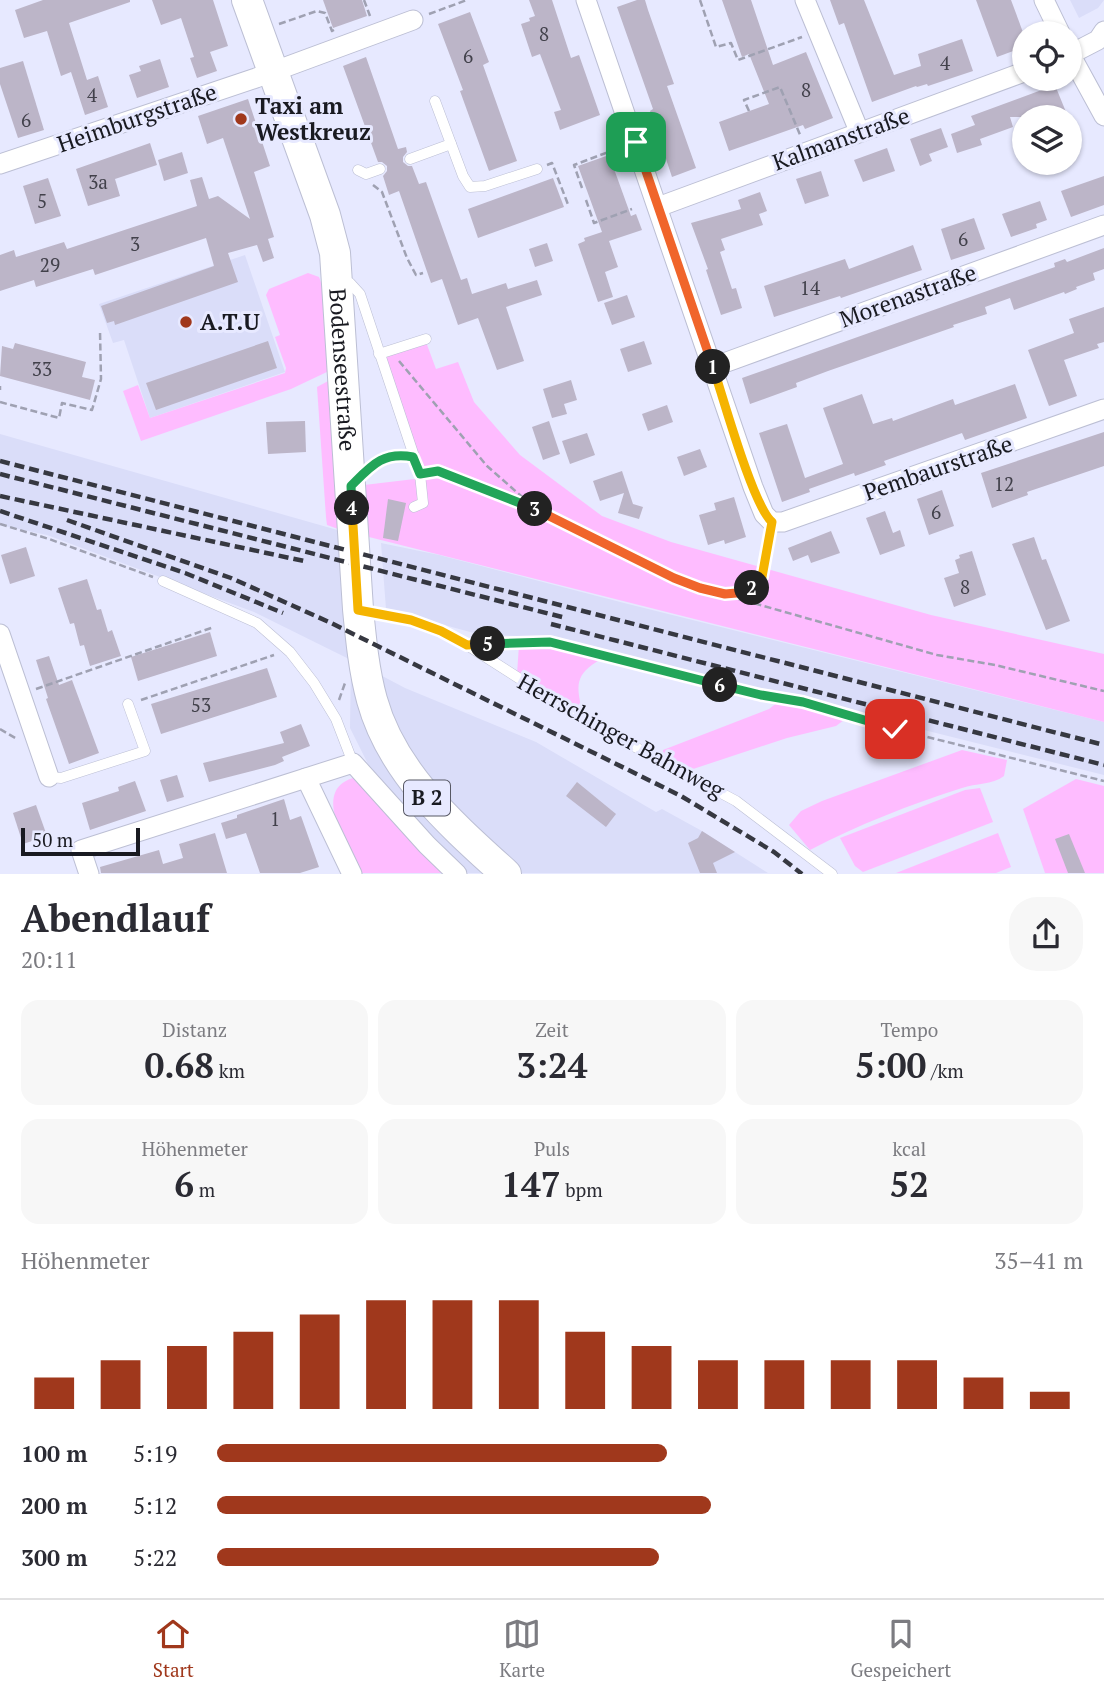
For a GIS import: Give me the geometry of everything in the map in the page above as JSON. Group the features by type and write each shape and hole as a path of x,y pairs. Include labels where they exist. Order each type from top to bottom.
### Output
{"main road":[{"name":"Bodenseestraße","path":"247,0 325,215 335,253 358,610 364,664 372,703 397,755 427,799 506,873"}],"street":[{"path":"586,0 753,487 764,514 772,522"},
{"path":"805,0 859,131"},
{"path":"1044,0 1054,21"},
{"name":"Heimburgstraße","path":"0,164 274,72 413,20"},
{"path":"1082,48 1098,40 1104,31"},
{"name":"Kalmanstraße","path":"658,207 1012,76"},
{"path":"1082,76 1104,116"},
{"name":"Morenastraße","path":"713,366 1104,225"},
{"name":"Pembaurstraße","path":"772,522 796,517 1104,409"},
{"path":"0,634 48,777"},
{"path":"89,873 81,850 353,763 427,845 457,873"},
{"path":"306,778 352,873"}],"lane":[{"path":"435,101 470,187 485,186 537,169"},
{"path":"410,159 451,144"},
{"path":"362,172 380,169"},
{"path":"338,282 350,283 360,294 420,474 423,503 414,507"},
{"path":"379,354 426,339"},
{"path":"163,581 257,623 288,650 314,683 336,719 353,763"},
{"name":"Herrschinger Bahnweg","path":"358,610 411,620 441,631 467,645 581,718 736,800 832,873"},
{"path":"48,777 61,778 145,751 128,704"}],"path":[{"path":"364,0 370,16"},
{"path":"413,20 467,0"},
{"path":"699,0 716,47 731,43 738,60 804,36"},
{"path":"283,23 317,10 326,13 332,31 345,26"},
{"path":"749,111 744,100 780,87 803,142"},
{"path":"582,188 573,165 611,151"},
{"path":"537,169 552,163 569,207"},
{"path":"362,172 369,182 382,192 416,275 423,273"},
{"path":"586,200 594,223 632,209"},
{"path":"0,402 59,418 62,403 93,411 101,379 100,331"},
{"path":"395,349 398,361 486,466 537,510"},
{"path":"351,486 383,458 394,454 413,457"},
{"path":"420,474 438,471 537,510 674,578 700,588 937,655 995,665 1104,691"},
{"path":"725,594 748,592 762,577 772,522"},
{"path":"0,524 85,551 163,581"},
{"path":"30,691 214,627"},
{"path":"467,645 550,642 761,695 803,702 895,729 1104,781"},
{"path":"128,704 288,650"},
{"path":"0,729 14,738"}],"shaded area":[{"path":"1070,0 1104,0 1098,8 1079,18"},
{"name":"A.T.U","path":"245,255 285,372 150,418 124,340 113,343 99,304"},
{"path":"308,273 319,277 323,288 329,371 291,389 141,441 123,391 138,385 150,418 285,373 286,368 275,337 280,335 266,295 269,289"},
{"path":"426,342 436,369 458,362 474,402 520,455 602,516 671,542 931,615 1104,654 1104,722 365,536 364,485 423,478 385,354"},
{"path":"330,380 341,530 327,525 326,517 317,387"},
{"path":"0,434 341,531 352,660 405,688 536,742 656,812 662,809 702,831 768,873 468,873 406,816 372,772 350,728 351,660 254,612 47,535 0,525"},
{"path":"381,543 439,555 1104,722 1104,775 552,637 481,635 386,609"},
{"path":"519,645 549,645 601,659 586,670 579,682 583,714 517,674"},
{"path":"778,702 844,720 836,726 787,738 687,771 662,758 663,750 769,709"},
{"path":"962,750 1007,760 1004,776 904,808 810,850 789,825 801,811 822,801"},
{"path":"353,778 448,873 361,873 336,821 333,807 334,795 341,785"},
{"path":"1076,779 1104,786 1104,873 1045,873 1023,809"},
{"path":"980,788 993,822 863,872 855,866 840,838 965,790"},
{"path":"998,833 1011,867 996,873 896,873"}],"building":[{"path":"43,0 130,0 69,23 87,80 98,76 108,107 85,115 71,72 61,76 47,31 24,38 15,10"},
{"path":"152,0 213,0 228,46 210,52 217,71 197,78 190,58 194,57 181,18 161,25"},
{"path":"323,0 362,0 367,16 333,28"},
{"path":"529,0 552,0 571,58 579,55 600,115 560,130 554,112 561,110 540,54 532,57 521,24 535,16"},
{"path":"645,0 674,84 667,86 696,168 672,177 650,111 653,109 617,7"},
{"path":"722,0 751,0 773,65 806,52 833,118 805,129 803,125 729,151 719,122 769,104 749,54 742,57"},
{"path":"830,0 864,0 894,75 921,66 918,54 962,39 973,71 928,86 916,86 872,102 844,23 839,25"},
{"path":"976,0 1011,0 1019,21 1012,21 1012,51 997,57"},
{"path":"470,12 489,62 483,65 517,161 489,171 438,24"},
{"path":"366,57 398,149 406,147 403,162 412,166 419,184 426,182 461,280 467,278 472,294 506,283 508,289 537,280 542,295 506,307 524,361 497,370 478,318 458,325 442,279 431,283 399,191 389,195 383,176 387,166 378,162 343,66"},
{"path":"160,59 169,87 137,98 129,75 141,71 139,66"},
{"path":"23,61 44,130 18,138 0,84 0,68"},
{"path":"1039,91 1057,91 1063,105 1012,105 1012,127 980,139 982,145 957,153 951,134 975,125 971,116"},
{"path":"248,99 270,166 254,172 274,237 268,239 274,258 263,262 257,245 228,253 238,282 115,325 114,321 107,323 101,306 214,266 206,238 95,275 93,269 36,287 34,280 0,291 0,255 14,250 16,257 64,242 67,249 197,206 190,180 202,177 209,199 218,196 250,219 223,138 207,144 198,116"},
{"path":"941,128 948,147 929,154 932,161 920,166 910,139"},
{"path":"150,143 157,165 115,179 120,196 88,206 76,169"},
{"path":"887,148 895,171 863,182 854,160"},
{"path":"182,152 188,173 164,181 158,160"},
{"path":"609,155 631,216 636,214 642,230 609,241 618,267 605,272 613,297 598,302 578,244 585,241 584,238 602,232 578,166"},
{"path":"821,171 829,196 805,204 796,179"},
{"path":"1104,176 1104,205 1071,217 1061,191"},
{"path":"48,178 61,216 35,224 23,186"},
{"path":"553,178 564,207 478,238 468,209"},
{"path":"760,192 767,211 759,214 763,225 721,239 725,250 720,252 732,289 736,288 742,308 721,315 691,223 741,209 738,200"},
{"path":"1040,201 1047,220 1036,224 1037,228 1011,237 1002,214"},
{"path":"974,218 985,249 951,260 941,229"},
{"path":"547,243 553,261 535,267 529,249"},
{"path":"913,245 922,270 841,298 840,296 774,317 764,286 845,259 849,269"},
{"path":"1104,248 1104,269 1093,273 1095,280 1076,287 1077,289 1014,310 1010,298 985,307 987,314 796,383 797,387 750,404 742,378 1055,267 1054,263 1065,259 1067,262"},
{"path":"627,295 635,317 612,325 604,303"},
{"path":"1104,307 1104,342 1097,344 1099,348 1064,360 1077,396 1049,406 1028,350 1074,333 1069,319"},
{"path":"268,341 277,368 156,410 146,383"},
{"path":"644,341 652,364 628,372 620,349"},
{"path":"15,343 86,362 82,377 95,380 90,400 0,376 2,346 13,349"},
{"path":"571,380 577,400 564,404 567,414 552,418 543,389"},
{"path":"1015,384 1027,418 965,440 962,433 884,461 886,465 809,489 810,492 782,502 759,433 787,424 805,478 843,464 823,408 862,394 873,424 892,418 893,421 953,399 955,405"},
{"path":"667,405 673,422 648,431 642,414"},
{"path":"305,421 306,452 268,454 266,422"},
{"path":"549,421 560,454 543,460 532,427"},
{"path":"1104,432 1104,466 1027,492 1028,495 992,508 981,473"},
{"path":"587,433 595,455 570,464 562,441"},
{"path":"700,449 707,467 684,476 677,457"},
{"path":"622,471 633,504 643,507 639,519 618,513 624,493 600,501 593,481"},
{"path":"942,490 954,526 929,535 917,499"},
{"path":"734,497 746,537 725,544 724,540 708,545 699,515 716,510 714,503"},
{"path":"388,499 406,503 398,541 383,538"},
{"path":"885,511 893,533 900,530 905,546 880,555 866,518"},
{"path":"831,531 840,553 811,563 808,555 793,561 788,548"},
{"path":"1034,537 1042,560 1046,559 1070,621 1046,630 1012,544"},
{"path":"26,547 35,576 10,584 1,555"},
{"path":"972,551 986,595 954,607 944,578 959,573 955,560 960,558 959,555"},
{"path":"87,579 97,610 101,609 108,632 112,630 121,656 90,666 84,645 80,646 74,623 70,624 58,588"},
{"path":"210,632 217,656 138,681 131,657"},
{"path":"49,656 59,685 72,680 99,753 69,764 46,699 48,698 36,660"},
{"path":"267,668 277,697 161,734 151,704"},
{"path":"301,724 310,746 282,757 284,761 275,765 209,782 203,763 284,743 280,732"},
{"path":"177,775 184,797 167,802 160,780"},
{"path":"135,781 146,811 90,830 82,803 119,791 118,787"},
{"path":"577,782 616,814 606,827 566,796"},
{"path":"284,799 290,820 301,816 319,867 300,873 260,873 246,833 226,839 221,823"},
{"path":"36,805 47,836 23,844 13,813"},
{"path":"702,831 735,852 713,863 717,873 700,873 688,843 698,838"},
{"path":"215,833 227,873 101,873 100,867 159,850 163,864 183,858 179,844"},
{"path":"1069,834 1085,873 1068,873 1055,839"}],"railway":[{"path":"0,461 1104,745"},
{"path":"0,474 566,618"},
{"path":"0,496 304,561"},
{"path":"0,511 185,573 283,613"},
{"path":"67,520 231,578 329,622 681,796 774,852 802,874"},
{"path":"551,624 1104,765"}],"place":[{"name":"Taxi am Westkreuz","path":"241,119"},
{"name":"A.T.U","path":"186,322"}],"route":[{"path":"636,142 753,487 766,518 772,522 762,577 748,592 725,594 700,588 674,578 537,510 438,471 420,474 413,457 394,454 383,458 351,486 358,610 411,620 441,631 467,645 550,642 761,695 803,702 895,729"}]}
